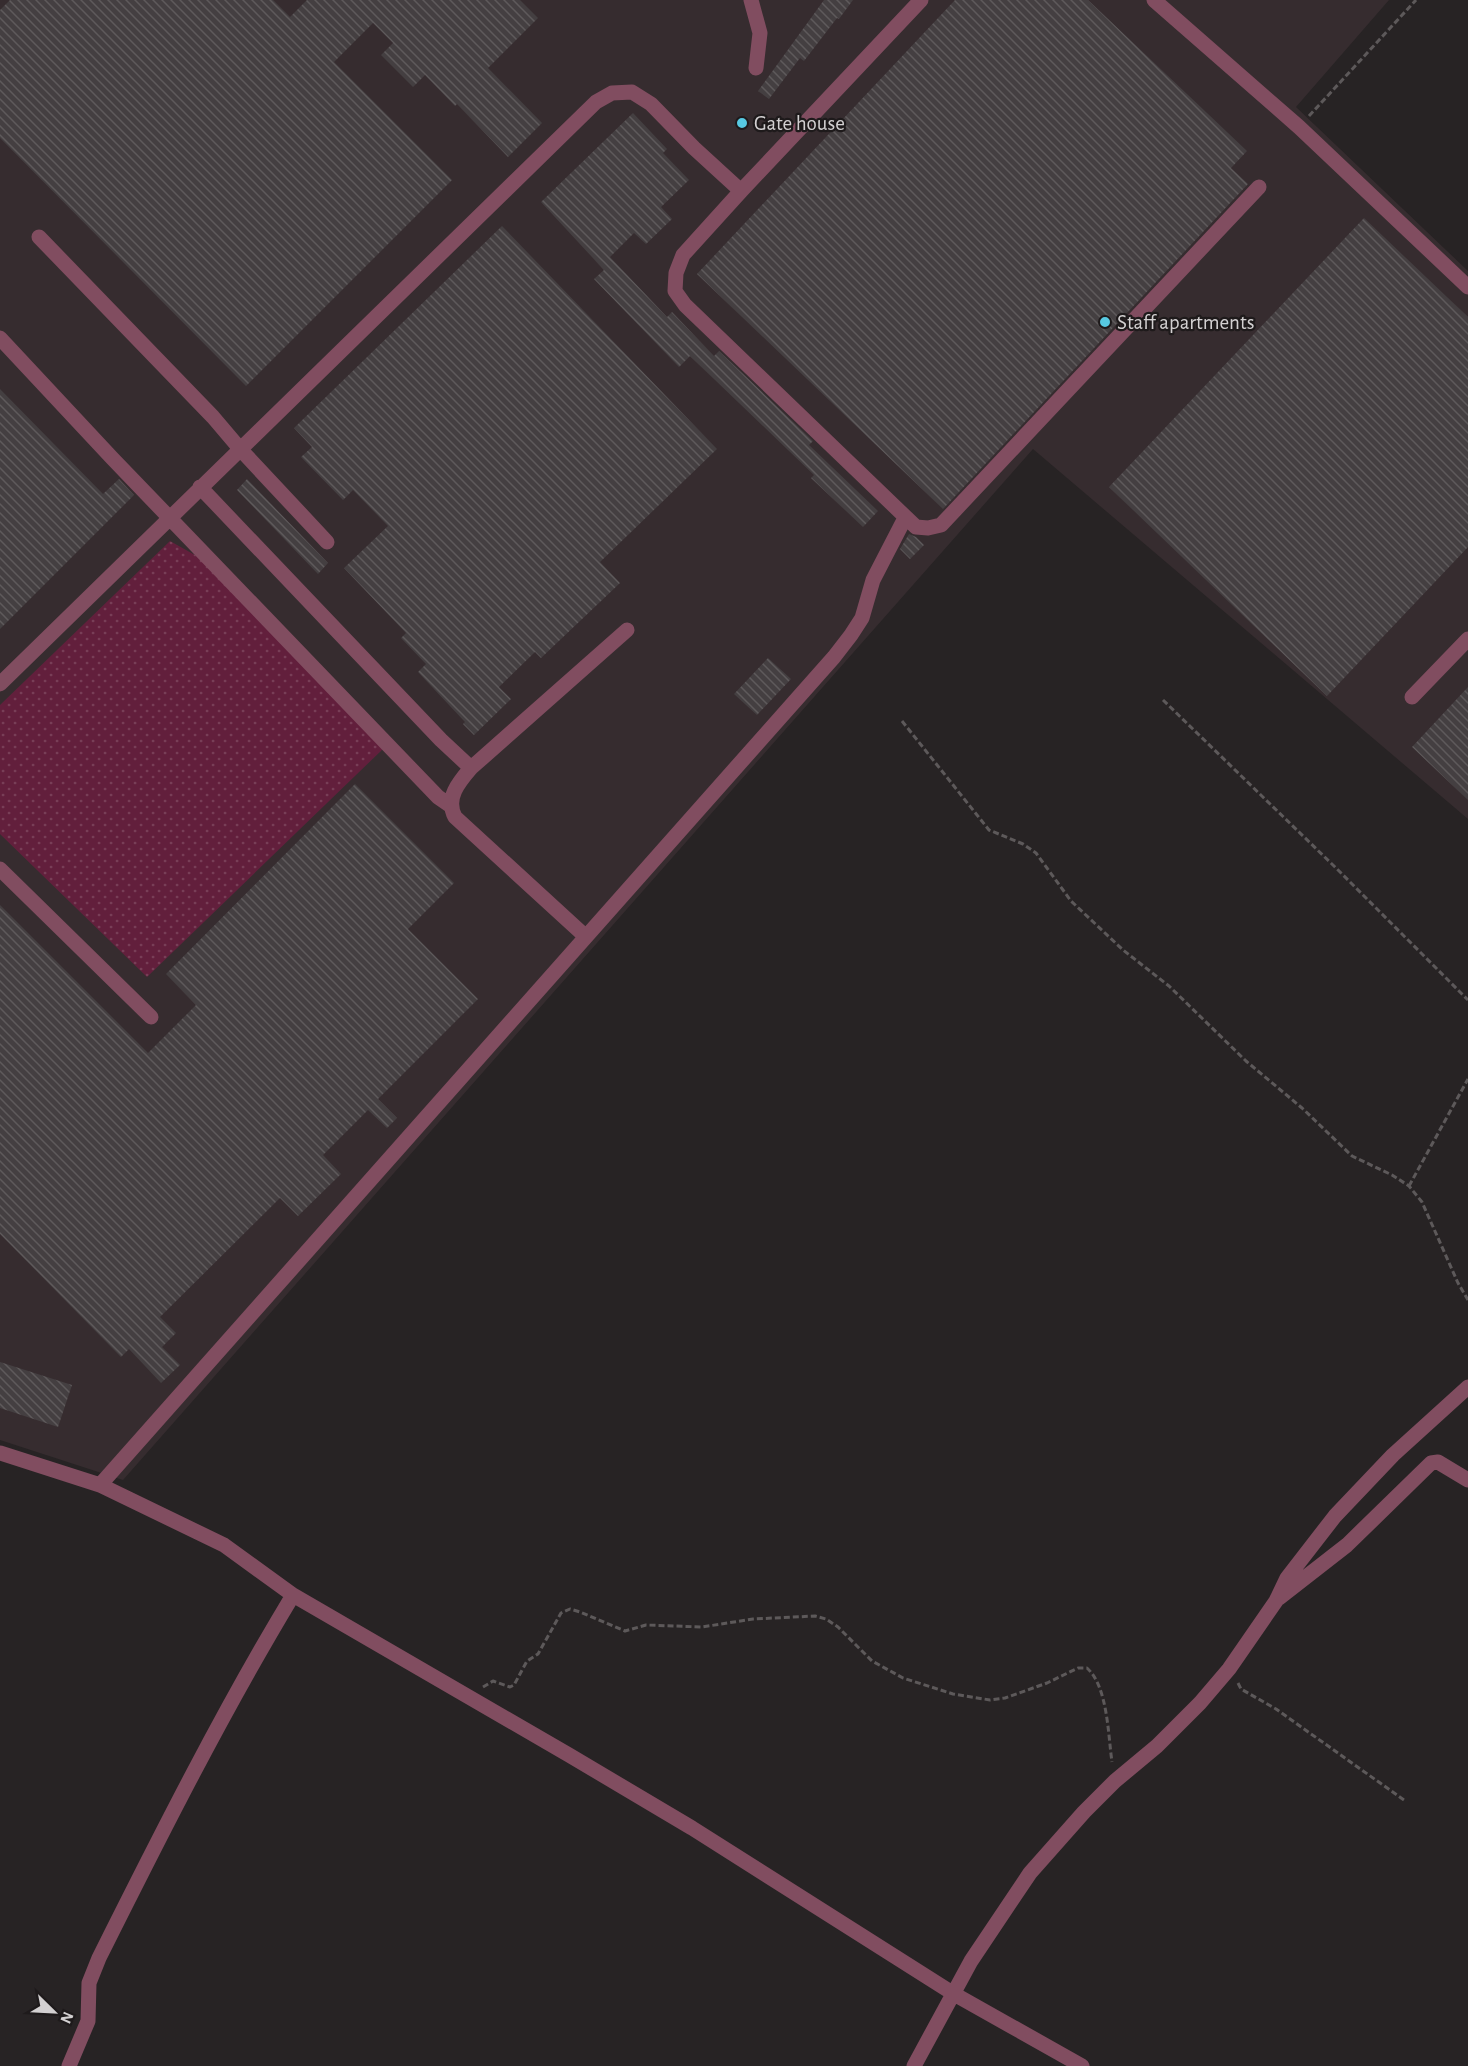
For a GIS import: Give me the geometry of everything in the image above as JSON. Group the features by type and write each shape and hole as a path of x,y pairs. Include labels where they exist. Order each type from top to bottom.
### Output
{"street":[{"path":"751,0 760,33 756,68"},
{"path":"921,0 741,190 683,255 676,273 675,291 685,305 916,527 928,528 941,525 1259,187"},
{"path":"1154,0 1299,127 1468,287"},
{"path":"0,684 596,102 612,93 632,92 651,104 694,148 741,190"},
{"path":"39,237 213,417 327,542"},
{"path":"0,338 112,458 438,797 451,806 456,817 585,936"},
{"path":"200,488 441,740 471,768"},
{"path":"100,1485 851,635 861,618 873,580 905,518"},
{"path":"451,806 453,794 459,782 471,768 627,630"},
{"path":"1412,697 1468,639"},
{"path":"0,869 150,1017"},
{"path":"914,2066 970,1961 1030,1873 1055,1842 1115,1781 1164,1739 1200,1703 1229,1669 1276,1601 1287,1578 1335,1516 1393,1455 1468,1387"},
{"path":"0,1453 100,1485 224,1545 293,1595 692,1828 954,1994 1082,2066"},
{"path":"1276,1601 1347,1545 1431,1463 1438,1462 1468,1480"},
{"path":"69,2066 88,2021 89,1983 99,1958 178,1803 293,1595"}],"path":[{"path":"1299,127 1416,0"},
{"path":"1162,699 1468,1000"},
{"path":"902,721 989,830 1023,844 1036,853 1071,901 1124,950 1169,986 1246,1060 1302,1108 1352,1156 1392,1175 1409,1186 1422,1202 1458,1283 1468,1300"},
{"path":"1409,1186 1468,1079"},
{"path":"470,1697 491,1682 510,1687 514,1685 527,1661 538,1654 558,1616 565,1610 591,1615 625,1631 646,1626 702,1627 753,1619 815,1616 826,1619 838,1627 882,1668 903,1678 952,1694 990,1700 1005,1698 1047,1683 1078,1668 1087,1668 1094,1674 1101,1688 1115,1781"},
{"path":"1229,1669 1241,1689 1276,1709 1404,1800"}],"shaded area":[{"path":"0,0 1389,0 1296,107 1468,271 1468,819 1033,449 123,1480 0,1440"},
{"path":"170,541 202,559 385,747 147,977 0,834 0,705"}],"building":[{"path":"10,0 273,0 290,17 307,0 520,0 538,18 488,68 542,123 508,157 457,104 455,106 425,75 413,87 381,55 393,43 373,23 334,62 452,180 246,386 0,138 0,10"},
{"path":"824,0 853,0 804,61 800,58 769,99 758,91"},
{"path":"955,0 1088,0 1247,151 1231,168 1248,184 943,509 697,274"},
{"path":"633,113 667,149 663,153 689,180 661,207 672,219 646,244 634,233 610,257 667,317 672,312 714,356 719,351 813,441 809,445 878,511 863,527 811,478 814,475 690,356 679,367 594,279 604,270 541,202"},
{"path":"1364,218 1468,317 1468,547 1327,696 1109,487"},
{"path":"502,226 717,449 600,562 620,583 541,658 535,652 499,687 511,699 474,735 463,724 465,722 418,672 426,664 401,638 406,633 344,568 388,526 353,490 343,500 301,457 312,447 294,428"},
{"path":"0,389 103,494 119,479 134,495 0,629"},
{"path":"247,479 328,563 318,574 237,490"},
{"path":"909,534 924,545 910,559 900,549"},
{"path":"768,658 791,679 757,715 734,694"},
{"path":"1468,687 1468,800 1412,747"},
{"path":"355,784 454,883 408,929 478,999 378,1099 397,1118 387,1128 368,1110 323,1155 341,1174 298,1216 280,1198 160,1317 176,1333 162,1347 180,1365 161,1383 129,1349 121,1357 0,1234 0,905 148,1053 196,1005 166,974"},
{"path":"0,1362 72,1385 58,1427 0,1408"}],"place":[{"name":"Gate house","path":"742,123"},
{"name":"Staff apartments","path":"1105,322"}]}
